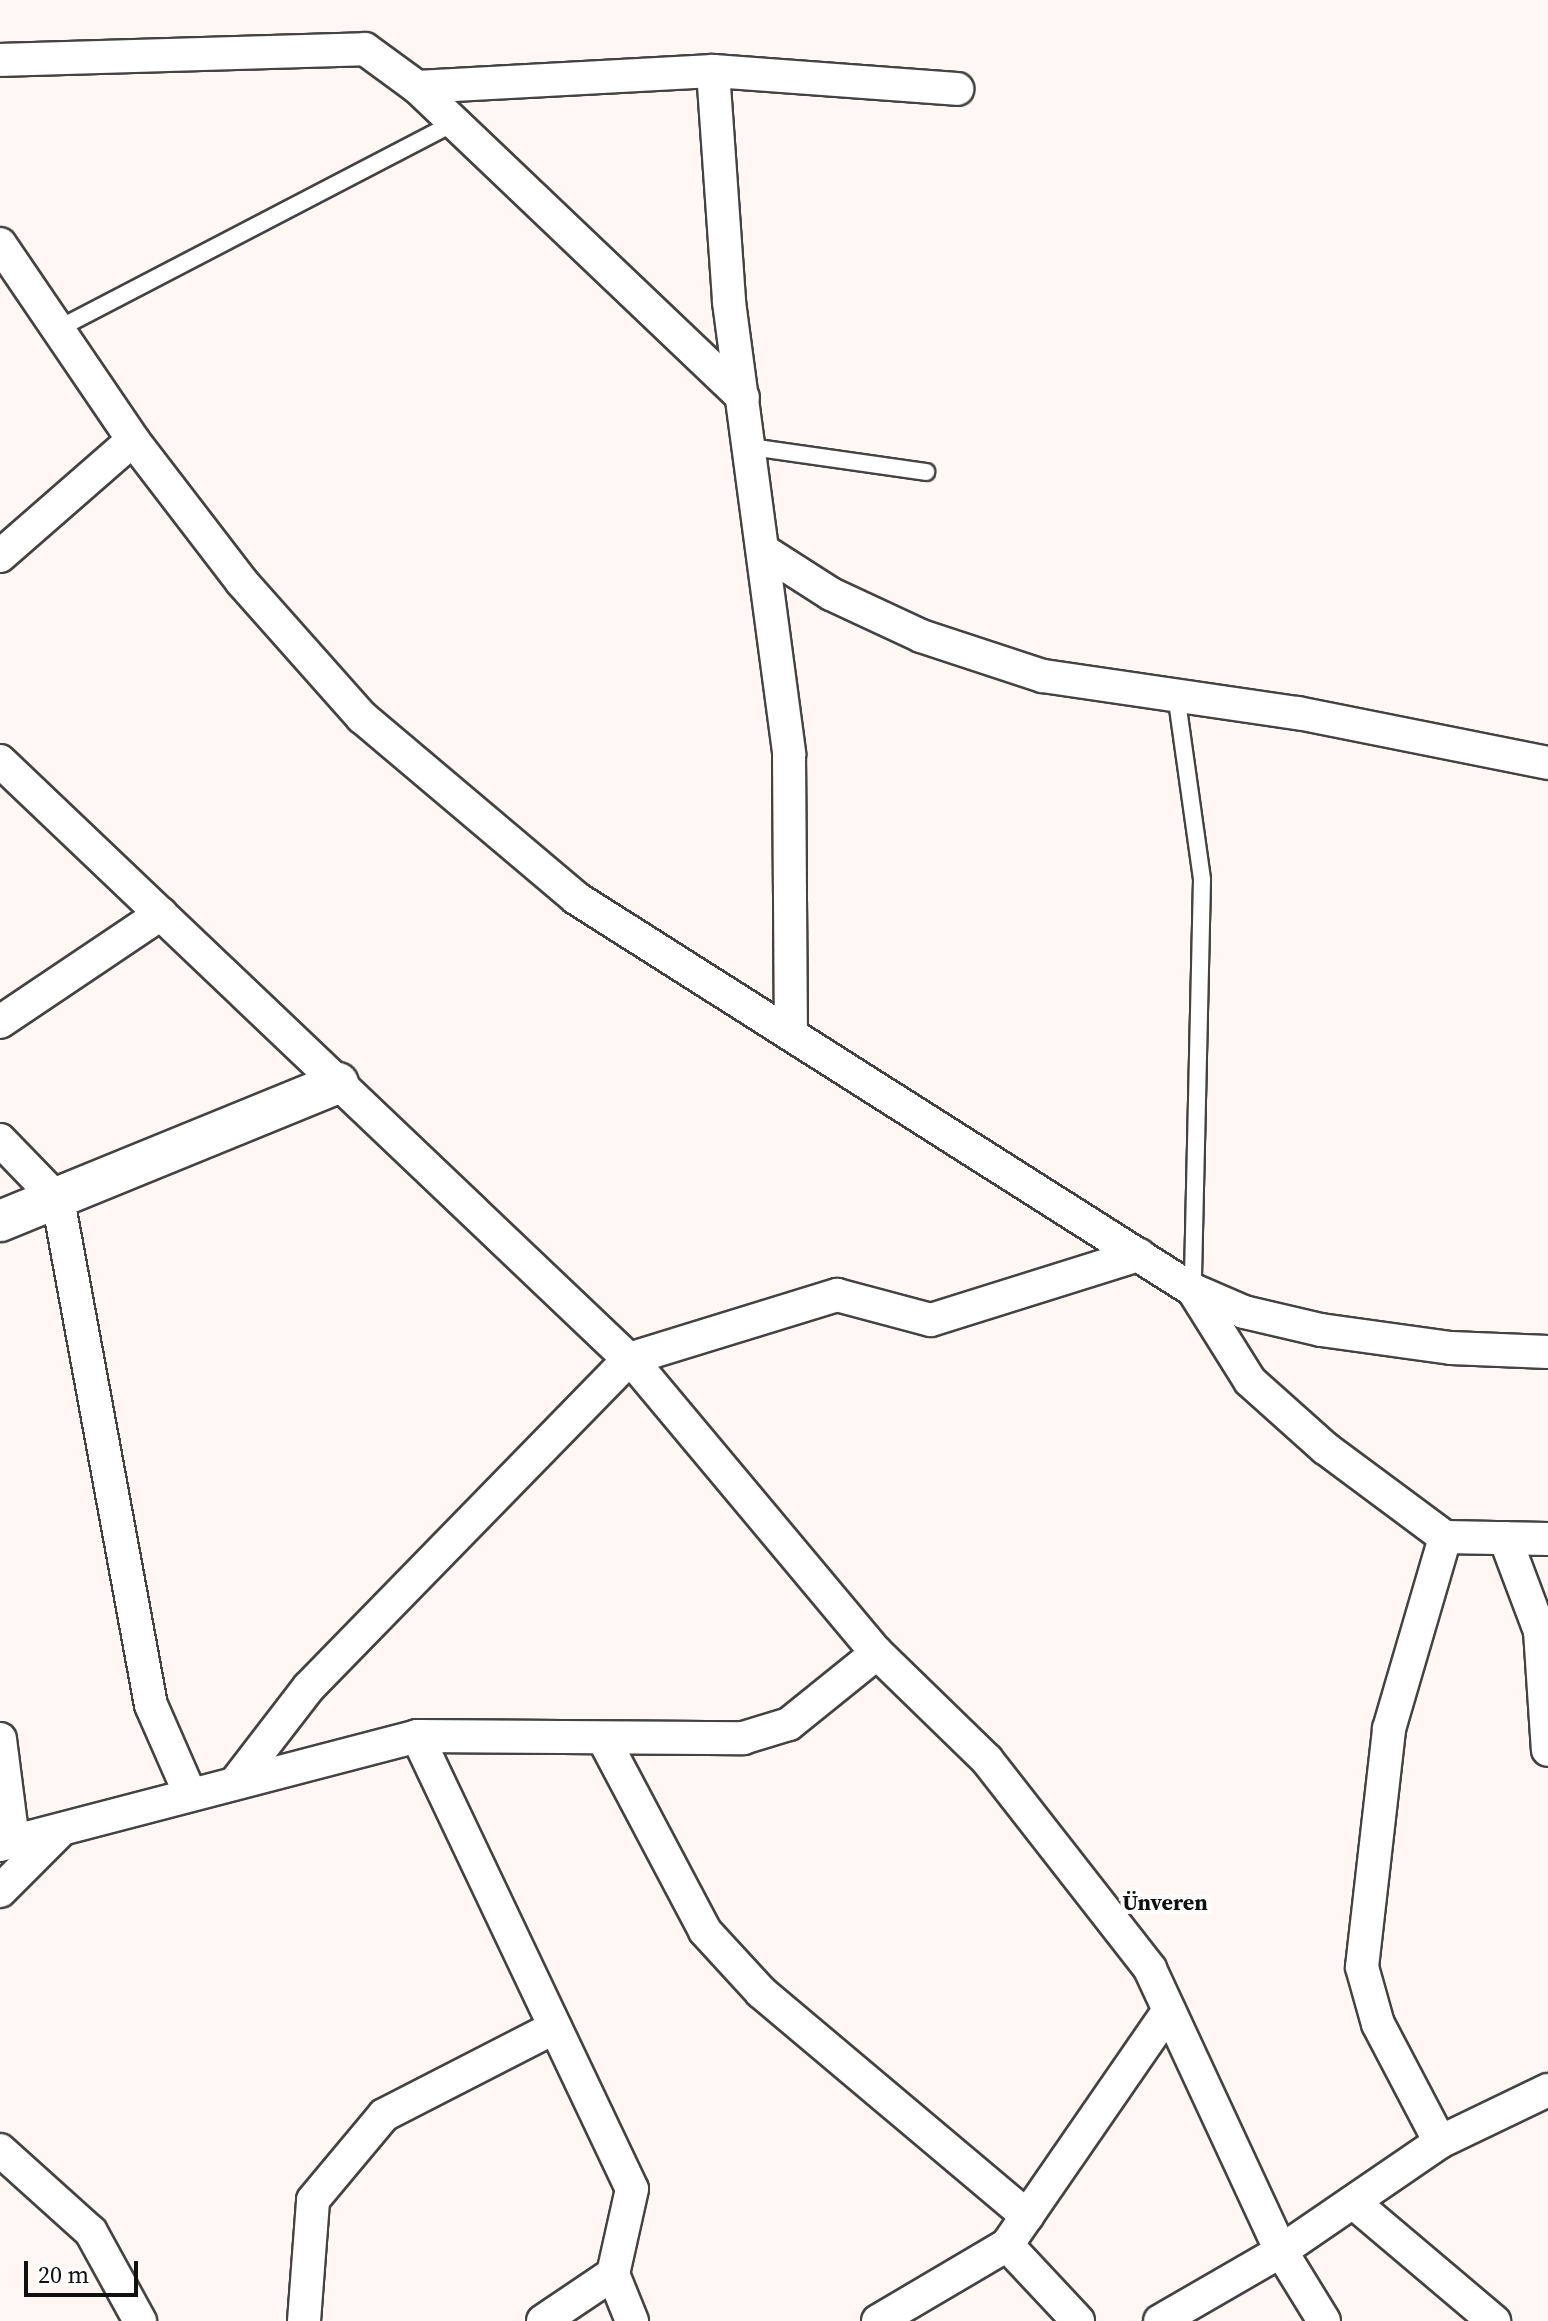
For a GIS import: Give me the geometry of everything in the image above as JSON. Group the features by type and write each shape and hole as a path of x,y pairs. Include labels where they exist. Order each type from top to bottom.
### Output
{"street":[{"path":"0,60 328,46 365,49 417,87 743,397"},
{"path":"417,87 713,71 957,89"},
{"path":"713,71 729,302 767,553 789,754 791,1030"},
{"path":"0,244 133,440 242,582 362,717 576,898 791,1030 1193,1290 1244,1312 1321,1330 1451,1348 1548,1352"},
{"path":"0,556 133,440"},
{"path":"767,553 831,594 921,636 1043,676 1176,693 1548,763"},
{"path":"0,761 629,1359 877,1653 987,1760 1150,1969 1281,2251 1324,2321"},
{"path":"0,1022 161,914"},
{"path":"0,1221 58,1200 338,1083"},
{"path":"0,1140 58,1200 151,1705 190,1794"},
{"path":"235,1783 309,1687 629,1359 837,1295 931,1320 1139,1255"},
{"path":"1193,1290 1250,1381 1325,1448 1445,1537 1548,1539"},
{"path":"1440,2142 1378,2024 1362,1967 1389,1729 1445,1537"},
{"path":"1505,1538 1540,1631 1548,1750"},
{"path":"0,1739 6,1843 417,1736 743,1738 789,1724 877,1653"},
{"path":"417,1736 632,2189 613,2274 632,2321"},
{"path":"603,1738 705,1931 761,1992 1027,2216"},
{"path":"0,1891 63,1828"},
{"path":"878,2321 1007,2245 1169,2010"},
{"path":"304,2321 313,2200 384,2115 555,2027"},
{"path":"1160,2321 1281,2251 1440,2142 1548,2090"},
{"path":"0,2150 91,2232 140,2321"},
{"path":"1353,2202 1494,2321"},
{"path":"1007,2245 1078,2321"},
{"path":"543,2321 613,2274"}],"lane":[{"path":"58,329 455,122"},
{"path":"751,447 926,472"},
{"path":"1176,693 1202,880 1193,1290"}],"district":[{"name":"Ünveren","path":"1165,1903"}]}
